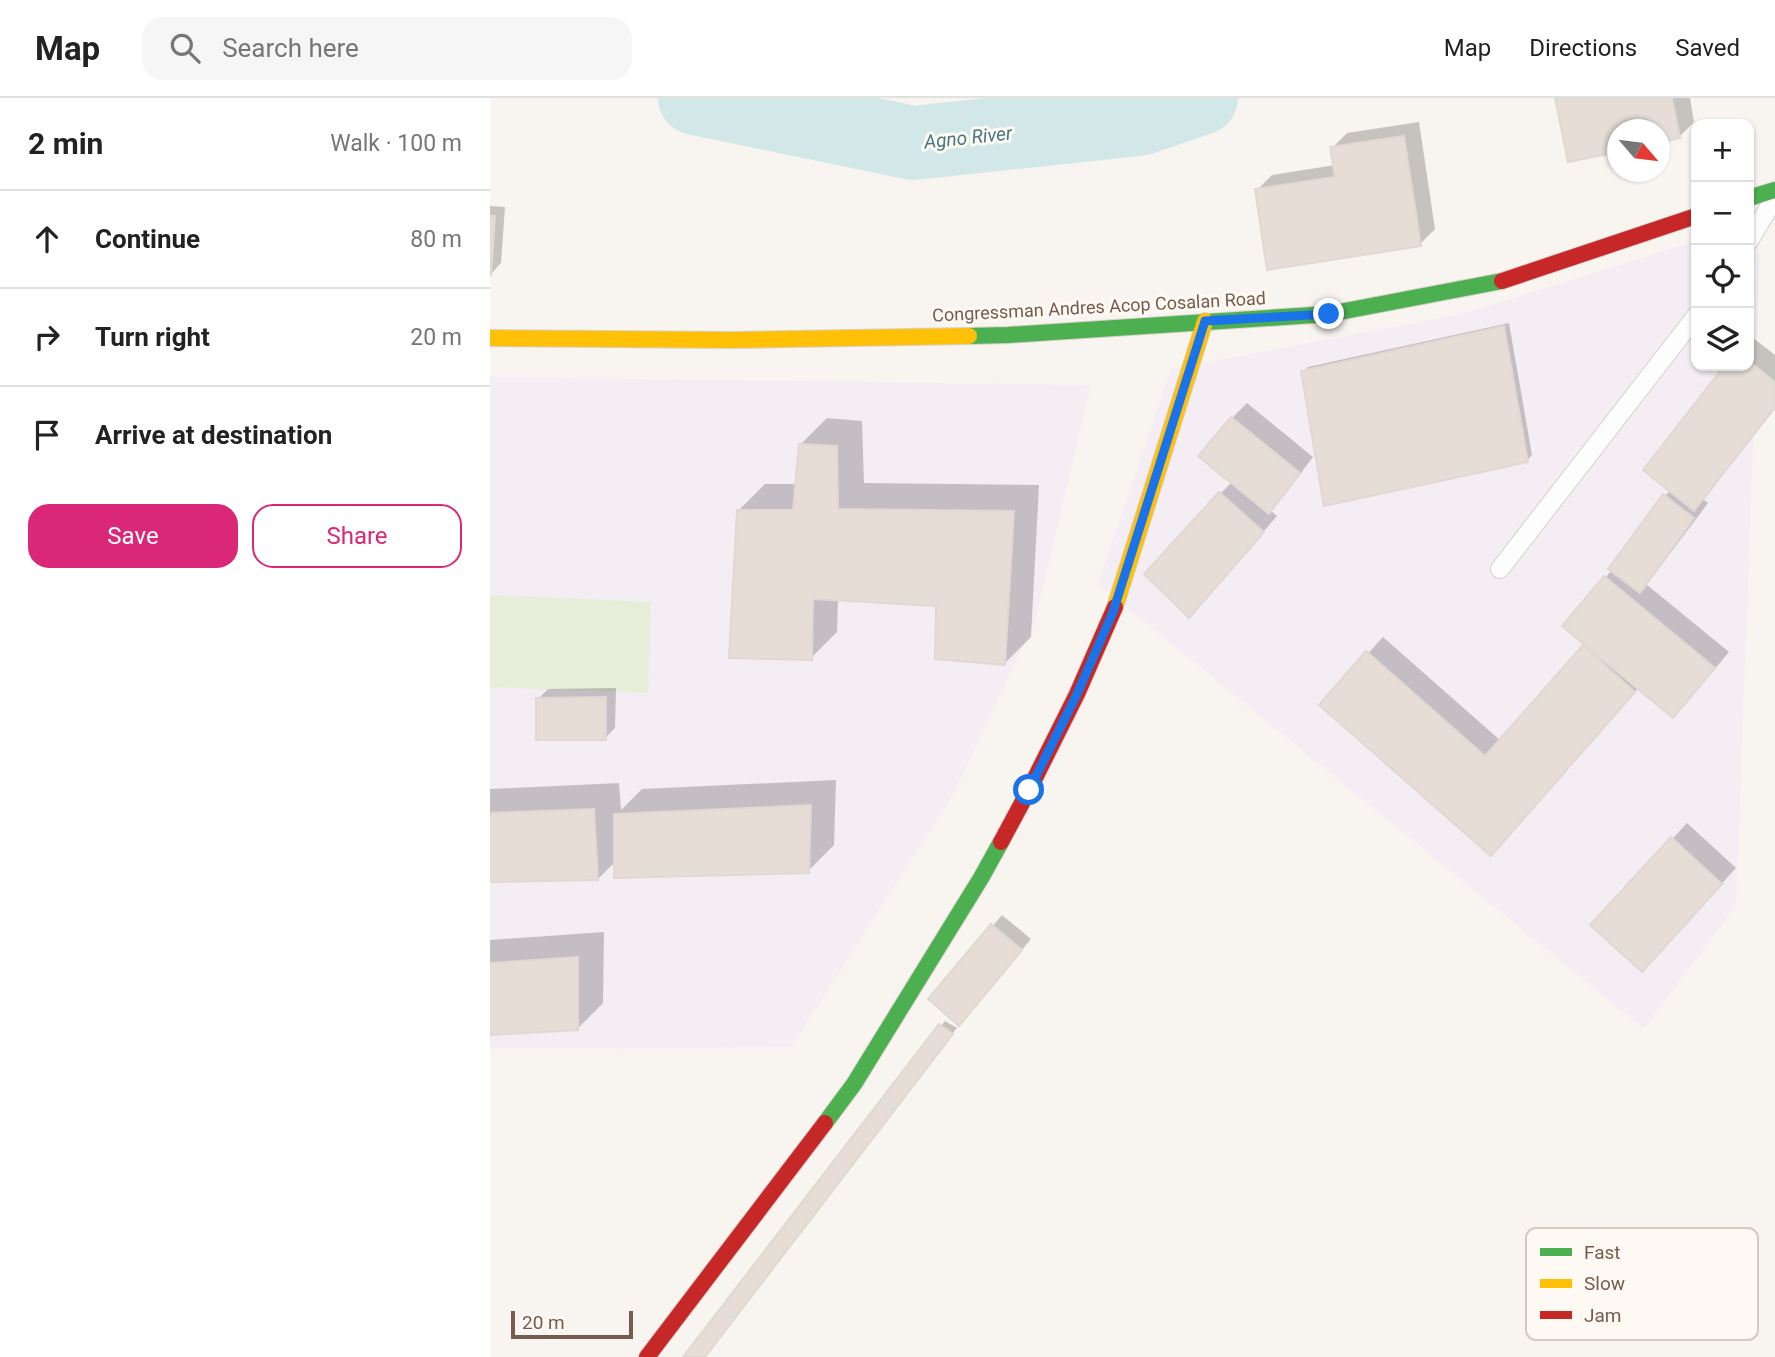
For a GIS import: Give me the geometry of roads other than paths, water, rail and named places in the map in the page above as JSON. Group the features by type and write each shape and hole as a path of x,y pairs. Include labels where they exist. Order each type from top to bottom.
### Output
{"main road":[{"path":"1754,196 1775,190"},
{"name":"Congressman Andres Acop Cosalan Road","path":"490,338 732,340 1008,335 1329,314 1494,283 1691,218"},
{"path":"647,1357 854,1084 981,878 1029,790 1077,694 1113,612 1205,321"}],"lane":[{"path":"1754,233 1775,197"},
{"path":"1500,569 1691,322"}],"waterway":[{"name":"Agno River","path":"695,98 913,143 1139,119 1201,98"}]}
